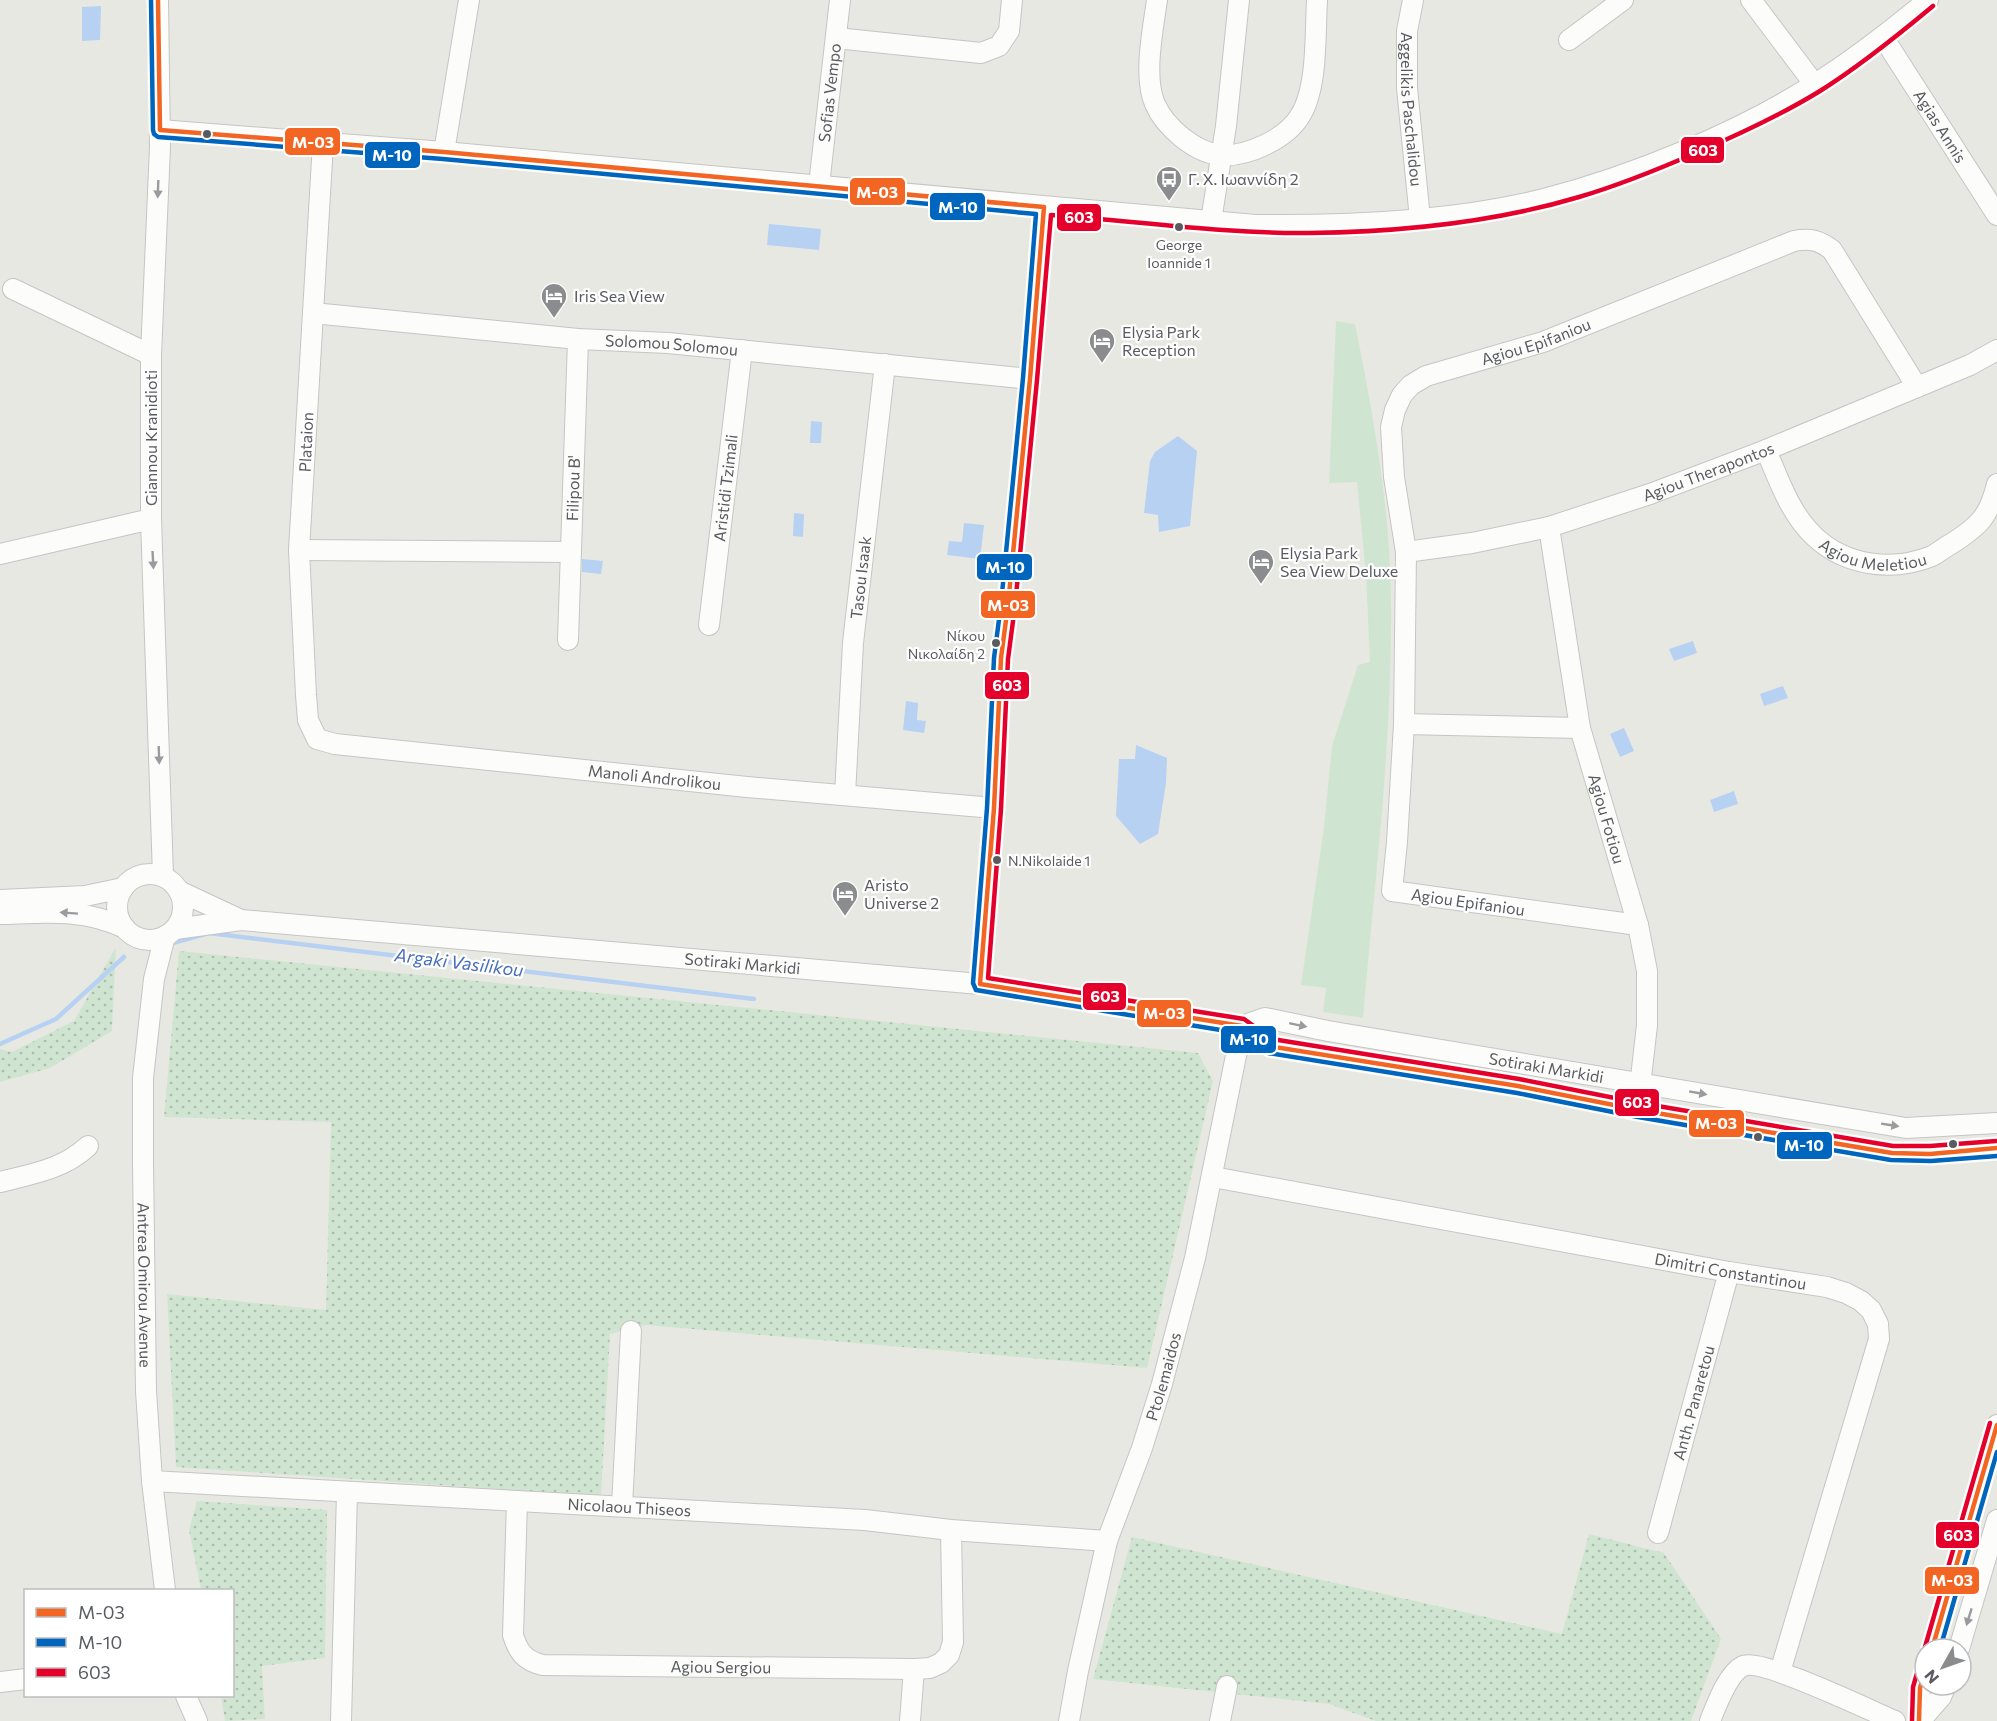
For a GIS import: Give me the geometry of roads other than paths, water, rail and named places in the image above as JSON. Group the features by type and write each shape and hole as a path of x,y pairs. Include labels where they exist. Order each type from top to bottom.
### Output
{"street":[{"name":"Giannou Kranidioti","path":"158,0 160,130 151,355 151,519 163,876"},
{"path":"444,152 469,0"},
{"name":"Sofias Vempo","path":"819,185 840,0"},
{"path":"836,38 981,53 999,46 1009,31 1012,0"},
{"path":"1157,0 1149,81 1155,104 1168,124 1187,141 1221,155 1247,152 1278,139 1300,117 1312,87 1317,0"},
{"path":"1211,221 1226,126 1239,0"},
{"name":"Aggelikis Paschalidou","path":"1413,0 1407,31 1407,88 1420,219"},
{"path":"1569,40 1623,0"},
{"path":"1751,0 1815,85"},
{"path":"160,130 444,152 1255,225 1307,226 1420,219 1542,199 1601,183 1720,135 1815,85 1883,37 1928,0"},
{"name":"Agias Annis","path":"1883,37 1997,215"},
{"name":"Plataion","path":"317,739 308,720 299,550 323,143"},
{"path":"980,984 994,808 1001,658 1030,379 1044,207"},
{"name":"Agiou Epifaniou","path":"1638,925 1392,891 1404,724 1406,552 1394,477 1391,427 1402,395 1411,385 1426,376 1543,342 1794,241 1806,239 1815,240 1832,250 1917,387"},
{"path":"13,289 151,355"},
{"name":"Solomou Solomou","path":"313,313 578,339 668,343 1030,379"},
{"name":"Filipou B'","path":"568,640 578,339"},
{"name":"Aristidi Tzimali","path":"709,625 742,350"},
{"name":"Agiou Therapontos","path":"1406,552 1472,543 1549,527 1650,494 1766,450 1970,365 1997,350"},
{"name":"Tasou Isaak","path":"845,795 853,643 885,364"},
{"name":"Agiou Meletiou","path":"1766,450 1790,504 1799,519 1815,537 1829,549 1847,558 1872,564 1900,564 1932,556 1976,528 1994,500 1997,484"},
{"path":"0,554 151,519"},
{"name":"Agiou Fotiou","path":"1549,527 1580,728 1638,925 1647,971 1647,1025 1639,1110"},
{"path":"299,550 571,552"},
{"path":"1404,724 1580,728"},
{"name":"Manoli Androlikou","path":"317,739 359,747 747,787 994,808"},
{"path":"0,914 71,913 105,919 129,931 142,939 154,940 170,933 180,921 183,911 179,891 163,876 154,874 136,877 123,888 118,898 117,908 119,919 129,931 154,979"},
{"path":"0,900 85,897 123,888"},
{"name":"Sotiraki Markidi","path":"179,891 241,920"},
{"name":"Sotiraki Markidi","path":"170,933 241,920 980,984 1242,1026 1269,1046 1518,1086 1639,1110 1892,1153 1930,1154 1997,1148"},
{"name":"Antrea Omirou Avenue","path":"165,1589 152,1481 146,1390 143,1078 154,979 170,933"},
{"name":"Sotiraki Markidi","path":"1242,1026 1265,1018 1328,1031 1906,1128 1997,1122"},
{"name":"Ptolemaidos","path":"1070,1721 1078,1671 1107,1541 1142,1448 1162,1384 1195,1258 1242,1026"},
{"path":"0,1182 58,1167 79,1155 88,1146"},
{"name":"Dimitri Constantinou","path":"1213,1177 1729,1272 1827,1287 1861,1301 1871,1310 1878,1324 1879,1339 1780,1672"},
{"name":"Anth. Panaretou","path":"1658,1533 1729,1272"},
{"path":"622,1506 631,1331"},
{"path":"1935,1637 1997,1425"},
{"name":"Nicolaou Thiseos","path":"152,1481 865,1520 951,1530 1107,1541"},
{"path":"341,1721 347,1492"},
{"name":"Agiou Sergiou","path":"517,1502 513,1635 522,1655 531,1662 543,1665 930,1668 941,1663 949,1655 953,1642 951,1530"},
{"path":"1964,1637 1989,1579 1997,1520"},
{"path":"1710,1721 1724,1689 1736,1672 1748,1665 1780,1672 1895,1721"},
{"path":"910,1721 914,1669"},
{"path":"0,1682 24,1679"},
{"path":"1220,1721 1227,1686"},
{"path":"187,1697 197,1721"},
{"path":"1920,1697 1920,1721"},
{"path":"1920,1721 1941,1697"}],"water":[{"path":"101,6 100,40 82,41 82,7"},
{"path":"769,224 821,229 819,250 767,245"},
{"path":"811,421 822,422 821,443 810,443"},
{"path":"1178,436 1197,451 1190,526 1159,532 1158,515 1144,513 1150,461 1155,452"},
{"path":"794,513 804,514 803,537 793,536"},
{"path":"964,523 984,525 980,559 947,555 949,541 962,542"},
{"path":"582,559 603,561 601,574 582,572"},
{"path":"1693,641 1697,653 1674,661 1669,649"},
{"path":"1783,686 1788,698 1764,706 1760,694"},
{"path":"906,701 918,703 917,720 926,721 924,733 903,730"},
{"path":"1624,728 1634,751 1620,757 1610,734"},
{"path":"1136,745 1167,758 1166,783 1158,834 1140,844 1116,816 1119,759 1135,759"},
{"path":"1734,791 1738,804 1714,812 1710,800"}],"waterway":[{"name":"Argaki Vasilikou","path":"169,944 209,933 754,999"},
{"name":"Argaki Vasilikou","path":"0,1044 56,1019 124,957"}],"place":[{"name":"Γ. Χ. Ιωαννίδη 2","path":"1169,202"},
{"name":"George Ioannide 1","path":"1179,227"},
{"name":"Iris Sea View","path":"554,319"},
{"name":"Elysia Park Reception","path":"1102,364"},
{"name":"Elysia Park Sea View Deluxe","path":"1261,585"},
{"name":"Νίκου Νικολαίδη 2","path":"996,643"},
{"name":"N.Nikolaide 1","path":"997,860"},
{"name":"Aristo Universe 2","path":"845,917"}]}
